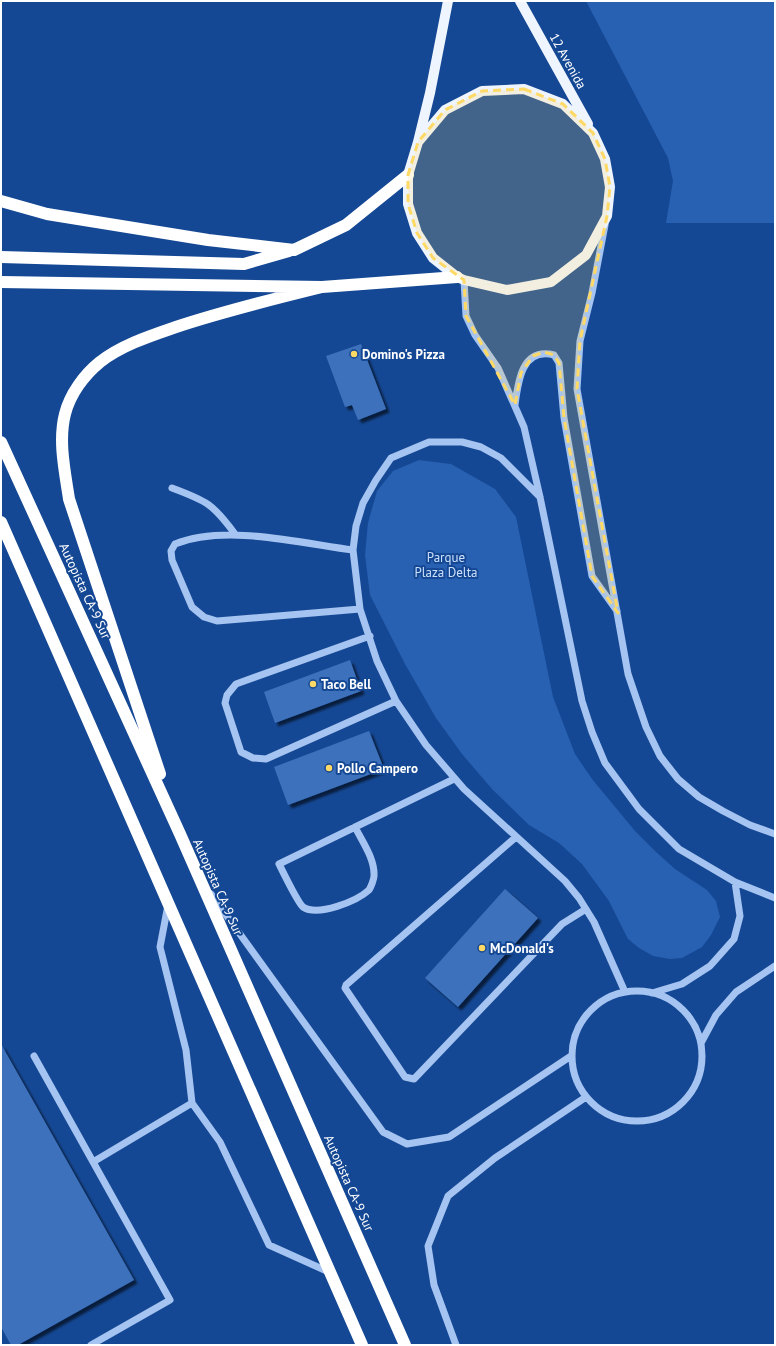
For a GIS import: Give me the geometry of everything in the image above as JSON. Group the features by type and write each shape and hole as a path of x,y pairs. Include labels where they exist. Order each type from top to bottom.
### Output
{"highway":[{"path":"1,257 244,264 294,250 346,225 408,175"},
{"path":"1,201 47,214 208,240 294,250"},
{"path":"1,282 322,287 460,278"},
{"path":"180,834 71,505 64,469 64,415 72,395 81,382 99,362 124,346 219,312 322,287"},
{"name":"Autopista CA-9 Sur","path":"1,442 180,834 405,1345"},
{"path":"1,522 362,1345"}],"main road":[{"path":"448,1 418,142 408,175 408,204 417,233 434,258 460,278 507,290 551,282 586,255 607,216"},
{"name":"12 Avenida","path":"520,1 593,133 605,159 610,187 607,216"},
{"path":"418,142 445,110 482,91 524,90 537,94 563,104 593,133"}],"street":[{"path":"607,216 592,293 580,341 577,389 628,674 646,727 660,756 678,779 699,797 750,825 775,834"},
{"path":"460,278 466,316 475,335 498,368 524,427 582,701 592,732 605,762 639,809 679,849 735,882 775,898"},
{"path":"515,405 522,373 533,356 544,352 554,355 559,363 564,418 592,576 618,613"},
{"path":"540,497 501,458 481,447 462,442 430,442 391,458 363,503 356,526 353,550 360,609 377,661 396,701 426,745 464,789 565,881 594,922 625,992"},
{"path":"172,488 204,500 221,515 235,534"},
{"path":"353,550 235,534 186,540 175,544 171,551 172,560 192,607 204,618 217,621 360,609"},
{"path":"370,636 236,684 227,695 225,703 241,752 253,758 266,759 396,701"},
{"path":"355,827 372,863 374,876 369,889 344,904 322,911 312,911 302,907 279,864 355,827 454,779"},
{"path":"516,836 346,985 345,988 405,1077 414,1080 562,924 586,909"},
{"path":"199,877 383,1132 407,1144 450,1137 571,1056"},
{"path":"652,993 682,984 704,970 710,966 734,939 740,916 735,882"},
{"path":"168,903 160,947 186,1050 192,1103 220,1142 269,1245 331,1273"},
{"path":"701,1043 716,1015 736,992 775,966"},
{"path":"639,991 652,993 670,1000 684,1011 695,1026 701,1043 702,1068 693,1091 676,1109 653,1120 628,1121 604,1113 586,1097 575,1078 571,1056 575,1034 586,1014 604,1000 625,992 639,991"},
{"path":"34,1056 170,1300 91,1345"},
{"path":"456,1345 434,1285 428,1246 448,1196 495,1158 586,1097"},
{"path":"93,1162 192,1103"}],"highlighted area":[{"path":"524,89 563,104 593,133 605,159 610,187 607,216 580,341 577,389 618,613 592,576 564,418 559,363 554,355 544,352 533,356 521,373 515,405 466,316 464,280 433,258 417,233 408,204 408,175 418,142 445,110 482,91"}],"green space":[{"path":"586,1 775,1 775,223 666,223 673,181 668,158"},
{"name":"Parque Plaza Delta","path":"419,460 451,464 495,489 516,517 553,697 575,754 592,779 635,831 675,869 707,890 716,901 720,917 711,935 702,947 682,958 670,959 653,956 639,948 628,939 609,901 582,864 559,843 529,825 492,789 462,754 436,718 405,664 370,595 365,555 368,523 377,491 393,471"}],"building":[{"path":"361,344 386,409 358,420 352,405 345,407 326,356"},
{"path":"350,660 361,691 275,723 264,692"},
{"name":"Pollo Campero","path":"369,731 384,769 288,805 274,767"},
{"name":"McDonald's","path":"505,889 538,918 458,1007 425,978"},
{"path":"1,1044 134,1280 18,1345 11,1345 1,1327"}],"place":[{"name":"Domino's Pizza","path":"354,354"},
{"name":"Taco Bell","path":"313,684"},
{"name":"Pollo Campero","path":"329,768"},
{"name":"McDonald's","path":"482,948"}]}
